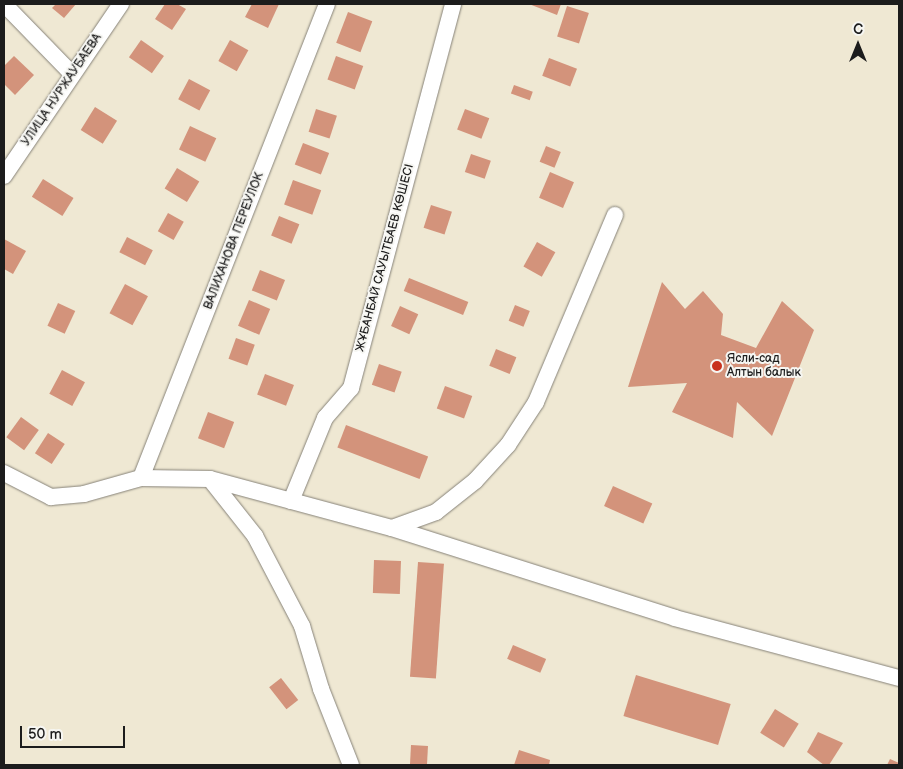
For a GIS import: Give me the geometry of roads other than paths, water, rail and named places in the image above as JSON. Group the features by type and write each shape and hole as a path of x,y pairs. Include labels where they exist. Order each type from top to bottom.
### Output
{"street":[{"path":"4,4 72,74"},
{"name":"УЛИЦА НУРЖАУБАЕВА","path":"4,176 72,74 122,4"},
{"name":"ВАЛИХАНОВА ПЕРЕУЛОК","path":"141,478 327,4"},
{"name":"ЖҰБАНБАЙ САУЫТБАЕВ КӨШЕСІ","path":"291,501 325,418 351,388 453,4"},
{"path":"392,528 436,512 475,481 508,445 536,402 615,215"},
{"path":"4,473 51,497 84,494 141,478 210,479 392,528 675,618 899,678"},
{"path":"210,479 255,536 302,626 324,698 351,765"}],"place":[{"name":"Ясли-сад Алтын балык","path":"717,366"}]}
